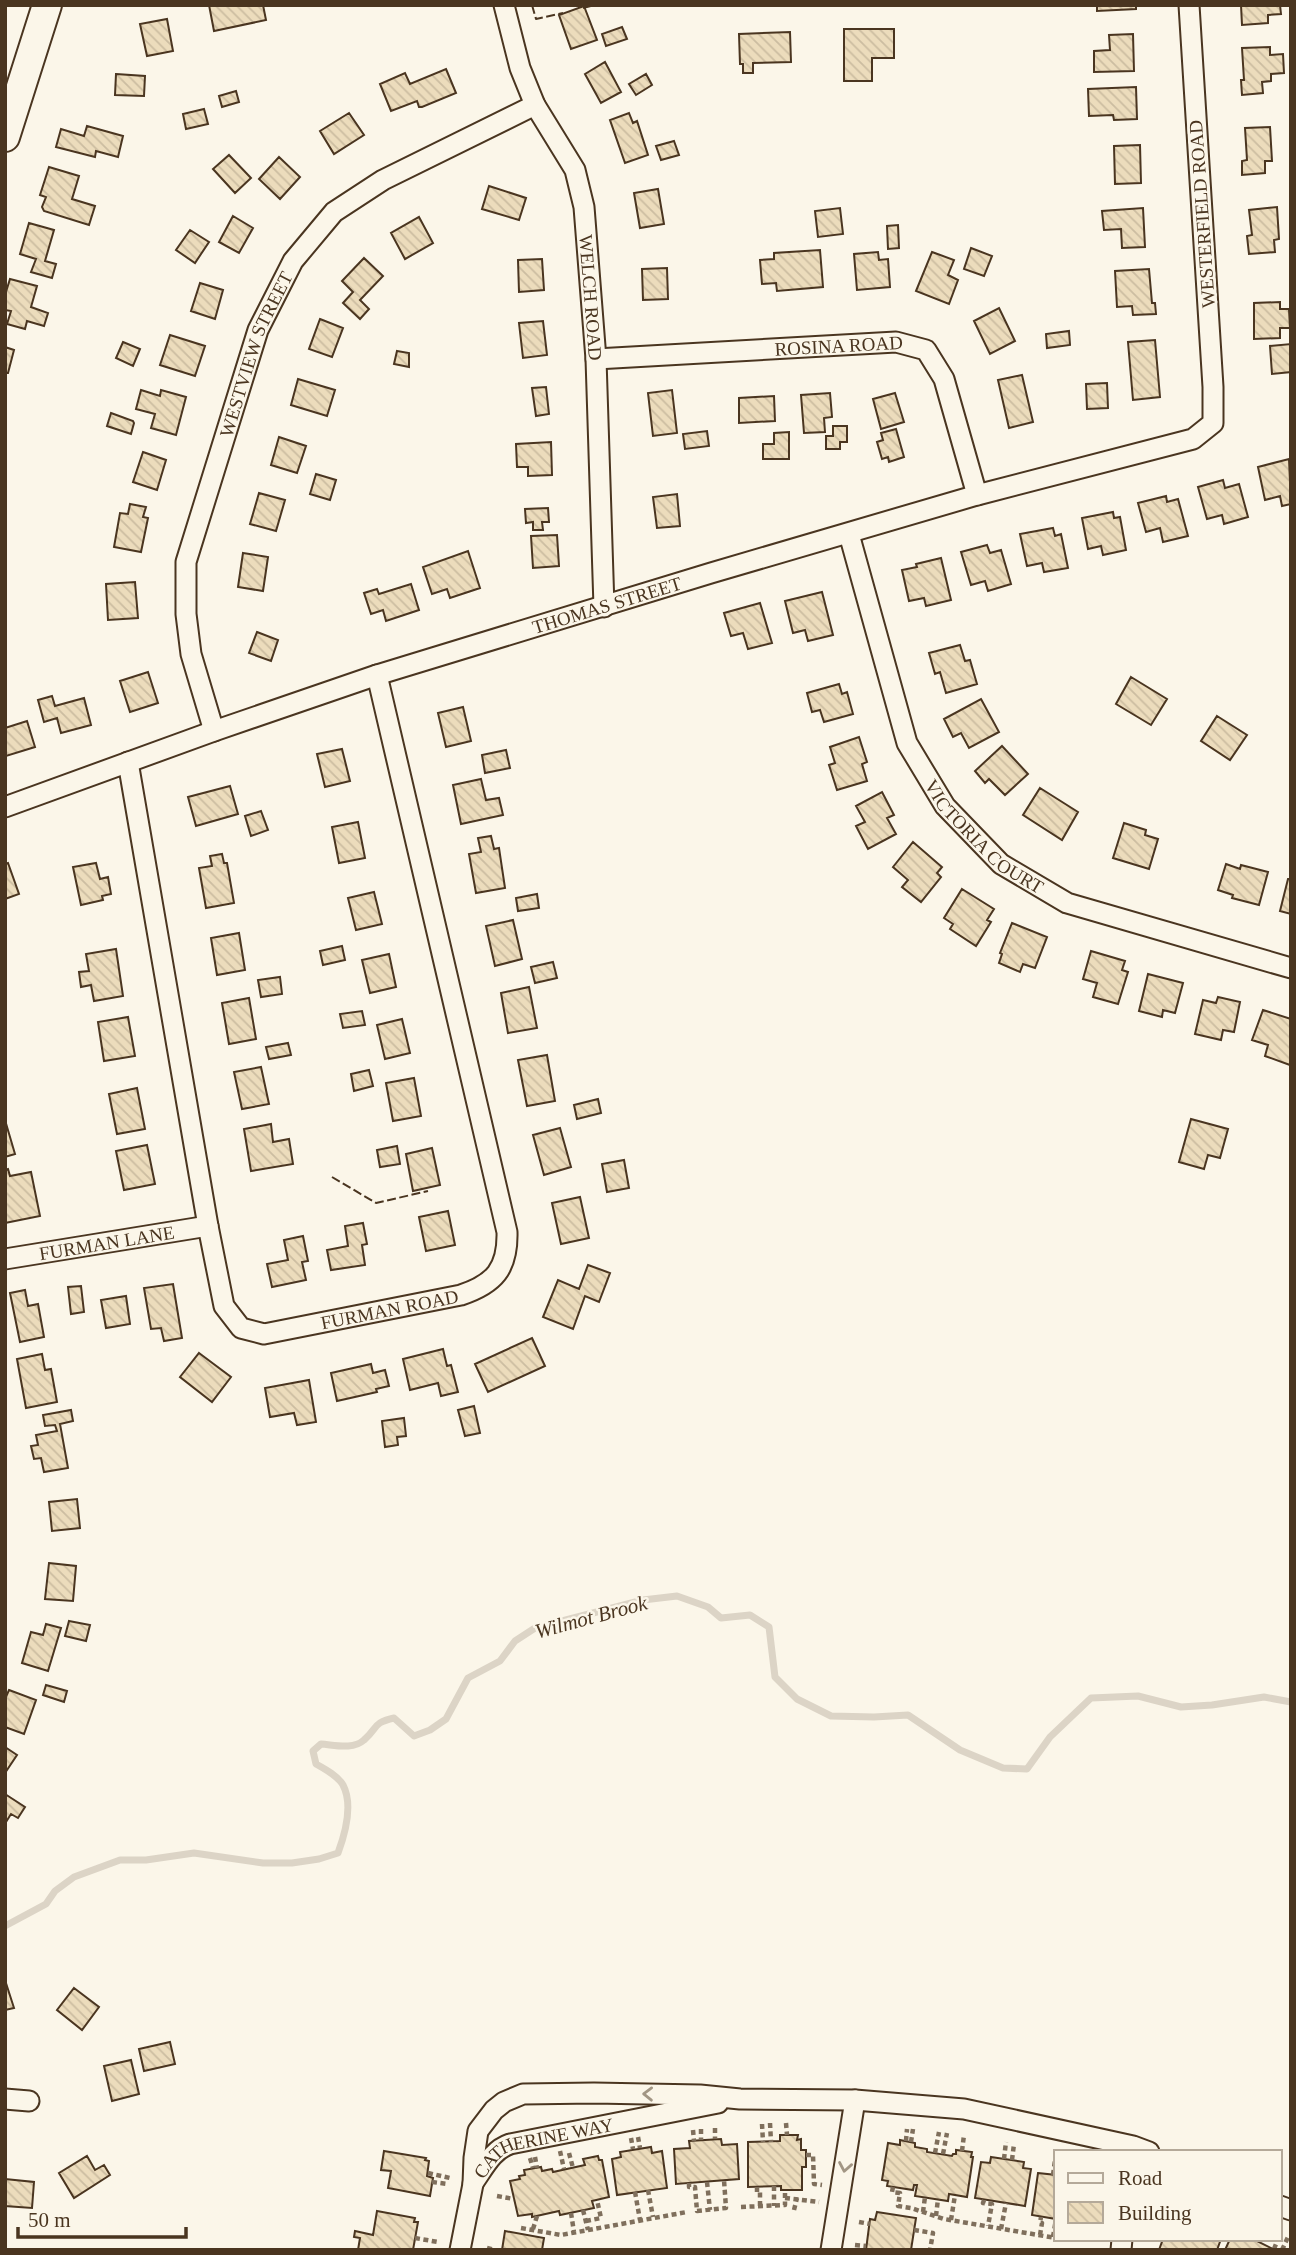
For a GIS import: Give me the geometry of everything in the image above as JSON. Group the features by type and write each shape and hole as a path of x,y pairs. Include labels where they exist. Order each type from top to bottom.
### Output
{"main road":[{"path":"5,137 19,56 47,5"}],"street":[{"name":"WELCH ROAD","path":"504,5 520,68 536,105 575,170 584,207 596,359 604,607"},
{"name":"WESTERFIELD ROAD","path":"1189,5 1213,423"},
{"name":"WESTVIEW STREET","path":"214,731 191,654 186,614 186,562 258,330 287,272 334,212 383,180 536,105"},
{"name":"ROSINA ROAD","path":"596,359 896,342 926,350 944,379 977,495"},
{"name":"THOMAS STREET","path":"5,807 377,675 977,495 1193,439 1213,423"},
{"name":"VICTORIA COURT","path":"849,534 907,743 945,806 1001,864 1067,902 1291,968"},
{"name":"FURMAN ROAD","path":"128,762 224,1306 241,1328 264,1334 461,1295 479,1289 494,1279 508,1251 507,1232 377,675"},
{"name":"FURMAN LANE","path":"5,1259 208,1226"},
{"name":"CATHERINE WAY","path":"473,2184 478,2131 494,2110 504,2102 523,2094 594,2093 856,2100 964,2109 1138,2150"},
{"path":"5,2099 29,2101"},
{"name":"CATHERINE WAY","path":"473,2184 500,2147 740,2099"},
{"path":"831,2250 856,2100"},
{"path":"460,2250 473,2184"}],"path":[{"path":"770,2123 771,2142"},
{"path":"786,2123 787,2135"},
{"path":"762,2124 762,2142"},
{"path":"715,2128 715,2140"},
{"path":"701,2129 701,2140"},
{"path":"908,2142 910,2129"},
{"path":"693,2130 694,2141"},
{"path":"935,2153 939,2132"},
{"path":"943,2154 947,2133"},
{"path":"962,2151 964,2135"},
{"path":"638,2136 640,2148"},
{"path":"1004,2159 1006,2142"},
{"path":"1012,2160 1014,2144"},
{"path":"568,2149 573,2168"},
{"path":"560,2151 564,2169"},
{"path":"806,2155 813,2155 814,2184 822,2185"},
{"path":"428,2173 450,2178"},
{"path":"689,2183 689,2188 695,2187 697,2211 710,2210 726,2208 724,2180"},
{"path":"432,2182 448,2185"},
{"path":"707,2182 710,2210"},
{"path":"774,2186 774,2206"},
{"path":"757,2187 757,2192 760,2192 760,2206"},
{"path":"893,2187 892,2192 900,2193 898,2206 951,2220 1054,2237"},
{"path":"648,2190 653,2217"},
{"path":"741,2207 785,2205 785,2190"},
{"path":"635,2192 640,2220"},
{"path":"951,2220 955,2195"},
{"path":"497,2196 514,2199"},
{"path":"923,2212 925,2197"},
{"path":"785,2198 819,2202"},
{"path":"794,2210 797,2198"},
{"path":"936,2216 939,2199"},
{"path":"586,2221 601,2218 597,2200"},
{"path":"984,2200 983,2203 992,2204 988,2226"},
{"path":"1001,2229 1006,2203"},
{"path":"583,2210 588,2230"},
{"path":"521,2228 561,2235 687,2212"},
{"path":"571,2213 575,2232"},
{"path":"533,2229 537,2216"},
{"path":"1040,2235 1041,2217"},
{"path":"859,2222 870,2224"},
{"path":"914,2230 933,2233 930,2250"},
{"path":"1282,2250 1288,2237"},
{"path":"415,2238 438,2242"},
{"path":"855,2245 866,2246"},
{"path":"487,2248 495,2250"}],"building":[{"path":"209,5 263,5 266,20 214,31"},
{"path":"1097,5 1136,5 1136,9 1097,11"},
{"path":"1241,5 1280,5 1281,14 1268,15 1268,23 1242,25"},
{"path":"584,6 597,40 571,49 559,15"},
{"path":"167,19 173,51 147,56 140,24"},
{"path":"622,27 627,39 606,46 602,34"},
{"path":"844,29 894,29 894,58 872,58 872,81 844,81"},
{"path":"790,32 791,62 753,63 753,73 743,73 739,34"},
{"path":"1133,34 1134,71 1094,72 1094,51 1110,50 1109,35"},
{"path":"1270,47 1270,55 1283,54 1284,73 1271,74 1271,81 1262,82 1263,93 1242,95 1242,48"},
{"path":"605,62 621,92 601,103 585,74"},
{"path":"446,69 456,93 422,107 419,107 417,101 391,111 380,84 405,73 410,84"},
{"path":"116,74 145,76 144,96 115,95"},
{"path":"646,74 652,85 636,95 629,84"},
{"path":"1136,87 1137,119 1114,120 1113,115 1089,116 1088,89"},
{"path":"236,91 239,102 222,107 219,96"},
{"path":"204,109 208,124 186,129 183,114"},
{"path":"349,113 364,135 334,154 320,131"},
{"path":"629,113 633,123 637,121 648,155 625,163 610,120"},
{"path":"87,126 123,136 118,157 96,151 95,157 56,147 61,129 84,136"},
{"path":"1270,127 1272,161 1265,161 1265,173 1242,175 1242,161 1247,160 1245,128"},
{"path":"674,141 679,155 661,160 656,146"},
{"path":"1140,145 1141,183 1115,184 1114,146"},
{"path":"229,155 251,178 235,193 213,169"},
{"path":"279,157 300,177 280,199 259,179"},
{"path":"49,167 79,176 72,199 95,206 89,225 44,211 42,207 46,197 40,195"},
{"path":"489,186 526,198 519,220 482,209"},
{"path":"658,189 664,224 640,228 634,193"},
{"path":"1277,207 1279,239 1274,240 1275,252 1249,254 1247,236 1252,235 1249,210"},
{"path":"840,208 843,234 818,237 815,211"},
{"path":"1143,208 1145,247 1122,248 1121,229 1104,230 1102,211"},
{"path":"233,216 253,228 239,253 219,242"},
{"path":"419,217 433,243 405,259 391,233"},
{"path":"29,223 54,230 45,261 56,264 52,278 31,272 36,259 20,254"},
{"path":"898,225 899,248 888,249 887,226"},
{"path":"190,230 209,242 195,263 176,250"},
{"path":"971,248 992,256 984,276 964,269"},
{"path":"820,250 823,287 777,291 776,283 762,284 760,260 774,259 774,253"},
{"path":"878,252 879,260 888,259 890,287 857,290 854,254"},
{"path":"932,252 954,260 948,275 958,280 949,304 916,291"},
{"path":"364,258 383,276 360,300 369,309 360,319 343,303 353,292 342,281"},
{"path":"542,259 544,290 519,292 518,260"},
{"path":"667,268 668,299 643,300 642,269"},
{"path":"1149,269 1152,303 1155,303 1156,314 1133,315 1132,306 1117,307 1115,271"},
{"path":"10,279 37,286 31,307 48,313 44,326 27,321 25,329 7,324 11,311 5,310 5,295"},
{"path":"200,283 223,290 215,319 191,311"},
{"path":"1280,302 1280,309 1289,309 1290,328 1280,328 1280,338 1254,339 1254,303"},
{"path":"999,308 1015,341 990,354 974,321"},
{"path":"320,319 343,328 332,357 309,349"},
{"path":"543,321 547,355 523,358 519,323"},
{"path":"1069,331 1070,345 1047,348 1046,334"},
{"path":"170,335 205,346 195,376 160,365"},
{"path":"1155,340 1160,397 1133,400 1128,342"},
{"path":"123,342 140,349 133,366 116,358"},
{"path":"1291,344 1291,372 1272,374 1270,346"},
{"path":"5,347 14,350 8,373 5,373"},
{"path":"397,351 409,353 409,367 394,364"},
{"path":"1022,375 1033,422 1009,428 998,380"},
{"path":"298,379 335,390 327,416 291,405"},
{"path":"1107,383 1108,408 1087,409 1086,384"},
{"path":"546,387 549,414 536,416 532,388"},
{"path":"141,390 160,396 161,390 186,397 176,435 151,428 155,414 136,409"},
{"path":"672,390 677,433 653,436 648,393"},
{"path":"830,393 832,417 824,418 825,432 804,433 801,395"},
{"path":"895,393 904,422 881,429 873,399"},
{"path":"774,396 775,421 739,423 739,398"},
{"path":"111,413 133,421 131,434 107,426"},
{"path":"833,426 847,426 847,442 840,442 840,449 826,449 826,436 833,436"},
{"path":"896,429 904,457 889,462 888,457 882,459 877,442 883,440 881,433"},
{"path":"707,431 709,446 685,449 683,434"},
{"path":"789,432 789,459 763,459 763,444 774,444 774,433"},
{"path":"279,437 306,446 297,473 271,465"},
{"path":"551,442 552,475 528,476 528,467 517,467 516,444"},
{"path":"143,452 166,460 157,490 133,482"},
{"path":"1289,459 1291,504 1282,506 1280,496 1265,500 1258,467"},
{"path":"316,474 336,480 330,500 310,494"},
{"path":"1223,480 1225,488 1239,484 1248,517 1224,524 1222,515 1207,519 1198,487"},
{"path":"259,493 285,500 276,531 250,524"},
{"path":"677,494 680,526 657,528 653,497"},
{"path":"1166,496 1167,502 1178,499 1188,536 1163,542 1160,528 1146,532 1138,503"},
{"path":"130,504 146,507 143,517 148,518 141,552 114,547 120,513 128,514"},
{"path":"548,508 549,522 542,522 543,530 533,530 533,522 526,523 525,509"},
{"path":"1113,512 1114,518 1120,517 1126,550 1103,555 1101,546 1088,549 1082,518"},
{"path":"1053,528 1055,536 1061,534 1068,568 1044,572 1042,563 1027,566 1020,534"},
{"path":"557,535 559,566 533,568 531,536"},
{"path":"987,545 990,553 1001,550 1011,584 988,591 985,581 971,585 961,552"},
{"path":"468,551 480,588 450,598 447,589 432,594 423,567"},
{"path":"243,553 268,557 263,591 238,587"},
{"path":"941,558 951,600 926,606 924,598 909,601 902,570"},
{"path":"135,582 138,618 108,620 106,584"},
{"path":"411,584 419,610 386,621 383,610 371,614 364,593 377,589 379,594"},
{"path":"822,592 833,635 808,641 805,630 793,633 785,601"},
{"path":"760,603 772,643 748,649 743,633 731,636 724,613"},
{"path":"257,632 278,640 271,661 249,653"},
{"path":"960,645 965,661 970,660 977,684 946,693 940,672 935,674 929,653"},
{"path":"148,672 158,703 130,712 120,681"},
{"path":"1131,677 1167,699 1151,725 1116,704"},
{"path":"839,684 842,694 847,692 853,714 824,722 820,710 812,712 807,693"},
{"path":"52,696 55,706 84,698 91,725 61,733 57,718 44,722 38,700"},
{"path":"981,699 999,732 969,748 961,733 953,737 944,719"},
{"path":"463,707 471,741 446,747 438,713"},
{"path":"1217,716 1247,735 1230,760 1201,741"},
{"path":"27,721 35,747 6,756 5,728"},
{"path":"859,737 867,762 862,764 867,781 837,790 829,765 835,763 830,747"},
{"path":"1002,746 1028,774 1005,795 989,779 985,783 975,771"},
{"path":"342,749 350,781 325,787 317,754"},
{"path":"506,750 510,768 485,773 482,755"},
{"path":"481,779 486,800 499,798 503,815 461,824 453,785"},
{"path":"230,786 238,814 196,826 188,797"},
{"path":"1040,788 1078,812 1062,840 1023,815"},
{"path":"882,792 894,815 887,818 896,834 868,849 856,826 865,822 856,806"},
{"path":"261,811 268,830 251,836 245,816"},
{"path":"358,822 365,858 339,863 332,827"},
{"path":"1124,823 1146,830 1145,835 1158,839 1149,869 1113,858"},
{"path":"491,836 494,849 499,848 505,888 476,893 469,854 481,852 478,838"},
{"path":"913,842 942,867 937,873 941,877 921,902 902,887 908,880 893,867"},
{"path":"222,854 224,863 227,863 234,903 206,908 199,868 212,866 210,856"},
{"path":"8,863 19,894 5,899 5,864"},
{"path":"96,863 100,879 108,877 111,894 102,896 103,900 81,905 73,867"},
{"path":"1226,864 1240,869 1241,865 1268,872 1259,905 1232,898 1233,895 1218,890"},
{"path":"1288,879 1291,879 1291,914 1280,911"},
{"path":"962,889 994,909 987,920 991,922 976,946 950,929 953,924 944,918"},
{"path":"374,892 382,924 356,930 348,898"},
{"path":"537,894 539,908 518,911 516,898"},
{"path":"513,920 522,959 495,966 486,926"},
{"path":"1012,923 1047,937 1035,968 1023,964 1020,972 999,963 1000,953"},
{"path":"239,933 245,970 217,975 211,938"},
{"path":"342,946 345,960 323,965 320,951"},
{"path":"116,949 123,996 94,1001 91,985 81,987 79,972 89,971 86,954"},
{"path":"1091,951 1125,961 1122,970 1128,972 1118,1004 1093,997 1097,983 1083,979"},
{"path":"389,954 396,987 370,993 362,960"},
{"path":"553,962 557,978 535,983 531,967"},
{"path":"1148,974 1183,983 1175,1013 1163,1010 1162,1017 1139,1011"},
{"path":"280,977 282,994 261,997 258,980"},
{"path":"529,987 537,1028 508,1033 501,993"},
{"path":"1218,997 1240,1002 1234,1032 1223,1030 1221,1040 1195,1034 1203,1000 1216,1003"},
{"path":"249,998 256,1039 229,1044 222,1003"},
{"path":"1263,1010 1291,1019 1290,1065 1265,1056 1268,1045 1252,1040"},
{"path":"362,1011 365,1025 343,1028 340,1014"},
{"path":"128,1017 135,1056 104,1061 98,1022"},
{"path":"402,1019 410,1053 385,1059 377,1025"},
{"path":"288,1043 291,1055 269,1059 266,1047"},
{"path":"547,1055 555,1101 527,1106 518,1060"},
{"path":"261,1067 269,1104 242,1109 234,1072"},
{"path":"369,1070 373,1086 354,1091 351,1074"},
{"path":"414,1078 421,1116 393,1121 386,1083"},
{"path":"137,1088 145,1129 117,1134 109,1094"},
{"path":"598,1099 601,1113 577,1119 574,1105"},
{"path":"1191,1119 1228,1129 1220,1158 1208,1155 1204,1169 1179,1162"},
{"path":"5,1120 15,1154 5,1157"},
{"path":"271,1124 273,1142 289,1139 293,1164 251,1171 244,1129"},
{"path":"560,1128 571,1167 544,1175 533,1135"},
{"path":"147,1145 155,1184 124,1190 116,1151"},
{"path":"397,1146 400,1164 380,1167 377,1150"},
{"path":"432,1148 440,1185 413,1191 406,1154"},
{"path":"624,1160 629,1188 607,1192 602,1164"},
{"path":"8,1169 10,1176 31,1172 40,1216 5,1223 5,1170"},
{"path":"580,1197 589,1238 561,1244 552,1203"},
{"path":"448,1211 455,1245 426,1251 419,1217"},
{"path":"363,1223 367,1244 362,1245 365,1265 331,1270 327,1250 348,1246 345,1226"},
{"path":"303,1236 308,1261 302,1262 306,1280 272,1287 267,1264 288,1260 284,1240"},
{"path":"588,1265 610,1273 599,1302 585,1296 573,1329 543,1317 558,1280 579,1289"},
{"path":"173,1284 182,1338 164,1341 161,1328 151,1329 144,1288"},
{"path":"81,1286 84,1312 71,1314 68,1287"},
{"path":"25,1290 28,1306 38,1304 44,1337 20,1342 10,1293"},
{"path":"126,1296 130,1324 106,1328 101,1300"},
{"path":"532,1338 545,1366 488,1392 475,1364"},
{"path":"443,1349 447,1366 451,1365 458,1392 441,1396 438,1383 410,1390 403,1359"},
{"path":"199,1353 231,1377 212,1402 180,1377"},
{"path":"42,1354 45,1370 51,1369 57,1402 26,1408 17,1359"},
{"path":"371,1364 373,1373 385,1370 389,1386 376,1389 377,1392 337,1401 331,1373"},
{"path":"309,1380 316,1422 297,1425 294,1413 270,1417 265,1388"},
{"path":"474,1406 480,1433 465,1436 458,1410"},
{"path":"71,1410 73,1421 60,1424 68,1468 44,1472 41,1458 34,1459 31,1446 38,1445 36,1435 57,1431 55,1425 45,1426 43,1415"},
{"path":"404,1418 406,1436 397,1437 398,1445 385,1447 382,1421"},
{"path":"77,1499 80,1528 52,1531 49,1502"},
{"path":"49,1563 76,1566 73,1601 45,1599"},
{"path":"69,1621 90,1625 86,1641 65,1636"},
{"path":"46,1624 61,1628 48,1671 22,1663 31,1632 43,1635"},
{"path":"46,1685 67,1691 64,1702 43,1695"},
{"path":"9,1690 36,1700 24,1734 5,1727 5,1699"},
{"path":"5,1747 17,1755 5,1773"},
{"path":"5,1794 25,1807 18,1818 11,1814 6,1822"},
{"path":"5,1980 14,2008 5,2010"},
{"path":"74,1988 99,2007 82,2030 57,2010"},
{"path":"170,2042 175,2064 144,2071 139,2049"},
{"path":"131,2060 139,2094 112,2101 104,2066"},
{"path":"780,2135 798,2135 797,2140 801,2139 801,2150 806,2150 806,2167 802,2167 802,2190 781,2190 781,2186 748,2187 748,2142 780,2141"},
{"path":"721,2139 722,2145 737,2144 739,2179 676,2184 674,2149 690,2148 689,2141"},
{"path":"900,2140 915,2143 915,2147 927,2149 927,2152 952,2156 956,2154 956,2150 972,2152 967,2197 949,2194 948,2201 915,2196 917,2185 914,2185 913,2190 887,2186 888,2181 882,2180 888,2143 900,2145"},
{"path":"651,2147 652,2153 662,2151 667,2188 617,2195 612,2159 621,2157 620,2152"},
{"path":"384,2151 426,2158 425,2160 429,2161 427,2176 433,2178 430,2196 388,2188 391,2171 381,2170"},
{"path":"87,2156 95,2170 104,2165 110,2175 74,2198 59,2173"},
{"path":"598,2156 599,2160 602,2160 609,2197 592,2201 594,2208 560,2215 559,2211 532,2217 532,2214 518,2216 510,2181 520,2179 519,2176 525,2175 524,2170 541,2167 542,2171 552,2169 553,2172 585,2165 583,2159"},
{"path":"991,2157 1024,2162 1023,2168 1031,2169 1025,2206 975,2198 981,2162 990,2163"},
{"path":"1038,2173 1054,2175 1054,2219 1032,2215"},
{"path":"5,2179 34,2182 32,2208 5,2206"},
{"path":"377,2211 415,2218 414,2222 418,2222 413,2250 358,2250 360,2238 354,2237 355,2231 373,2235"},
{"path":"877,2212 916,2218 911,2250 866,2250 870,2219 875,2220"},
{"path":"505,2231 544,2238 542,2250 502,2250"},
{"path":"1162,2241 1220,2241 1217,2250 1159,2250"},
{"path":"1229,2241 1257,2241 1275,2250 1225,2250"}],"waterway":[{"name":"Wilmot Brook","path":"5,1926 46,1904 55,1891 74,1877 120,1860 146,1860 194,1853 263,1863 292,1863 338,1853 348,1810 346,1793 341,1782 316,1764 313,1751 321,1744 355,1745 364,1740 379,1724 394,1718 414,1736 430,1730 446,1719 468,1678 500,1661 515,1641 535,1628 643,1600 677,1596 708,1607 721,1618 750,1615 769,1627 775,1677 797,1699 831,1716 908,1715 960,1750 1003,1768 1027,1769 1050,1737 1091,1698 1138,1696 1181,1707 1264,1697 1291,1702"}],"fence":[{"path":"532,5 536,19 563,13"},
{"path":"583,8 595,5"},
{"path":"332,1177 376,1203 428,1191"}]}
